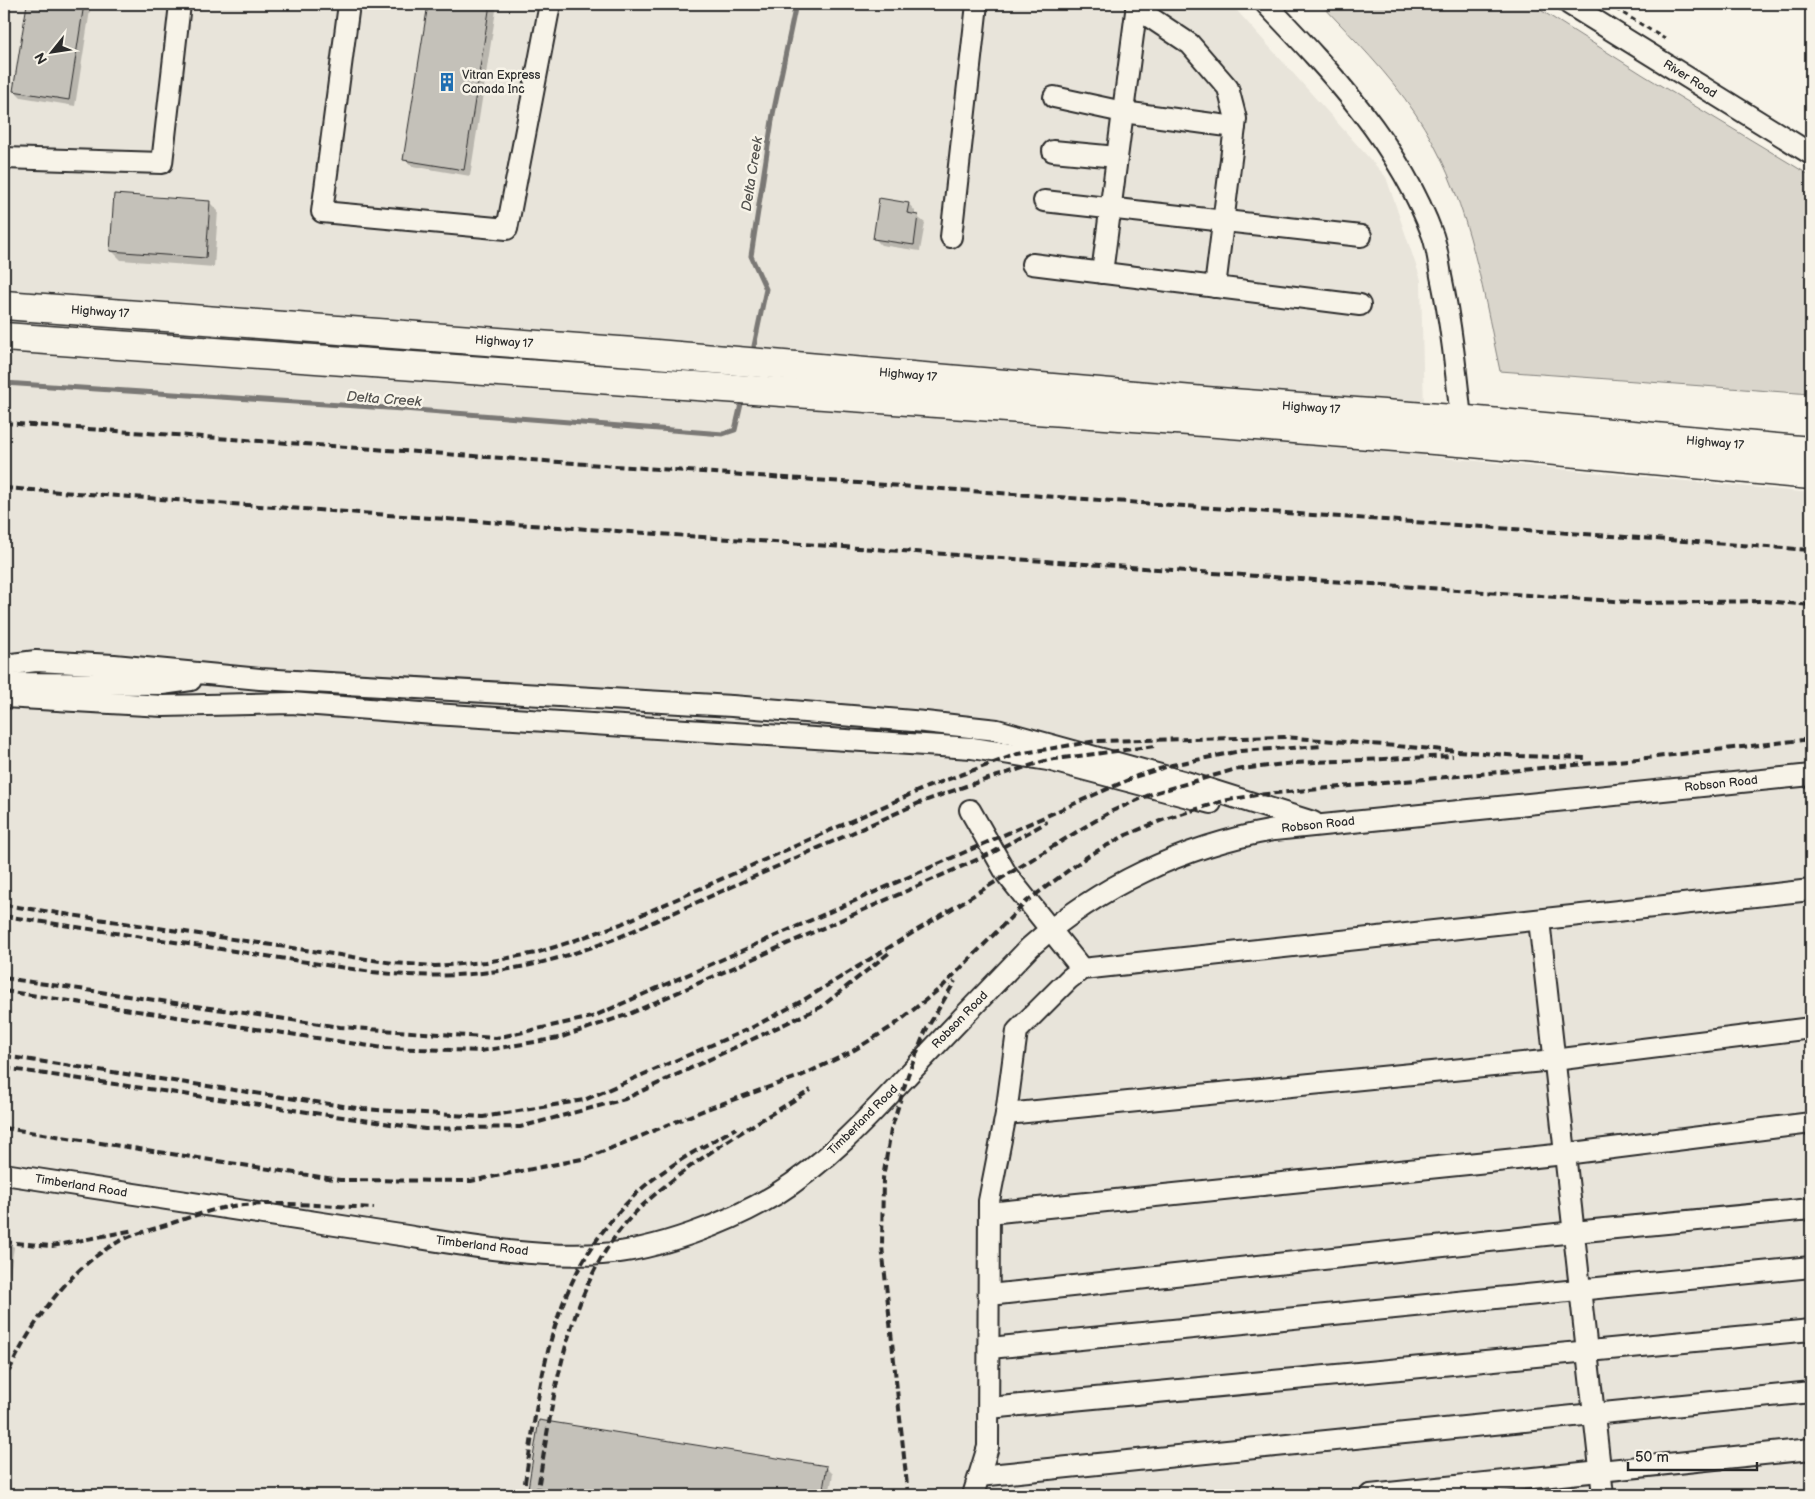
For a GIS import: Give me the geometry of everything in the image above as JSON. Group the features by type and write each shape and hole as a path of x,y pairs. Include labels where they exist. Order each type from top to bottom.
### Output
{"highway":[{"name":"Highway 17","path":"4,305 605,350 1205,401 1461,419 1811,452"},
{"name":"Highway 17","path":"4,337 1264,427 1472,443 1811,475"}],"street":[{"path":"4,158 162,163 180,4"},
{"path":"349,4 322,212 507,229 550,4"},
{"path":"951,237 977,4"},
{"path":"1266,4 1313,54 1382,137 1410,185 1433,237 1447,305 1461,419"},
{"name":"River Road","path":"1569,4 1811,154"},
{"path":"1102,273 1136,6 1190,44 1228,88 1236,119 1215,287"},
{"path":"1054,97 1123,112 1235,127"},
{"path":"1053,151 1117,157"},
{"path":"1044,201 1361,236"},
{"path":"1032,264 1360,305"},
{"path":"4,665 36,661 104,664 229,676 732,706 997,730 1186,782 1322,825"},
{"path":"4,683 162,684 229,676"},
{"path":"4,698 163,706 291,703 434,714 972,748 1048,760 1212,804 1292,828"},
{"name":"Robson Road","path":"908,1075 1030,947 1051,928 1115,886 1167,860 1198,848 1241,836 1292,828 1811,775"},
{"path":"970,810 992,853 1007,875 1082,969"},
{"path":"974,1495 988,1447 990,1348 989,1201 1006,1114 1017,1030 1069,979 1082,969 1811,890"},
{"path":"1539,920 1603,1495"},
{"path":"1006,1114 1554,1060 1811,1028"},
{"name":"Timberland Road","path":"4,1174 496,1248 546,1253 604,1254 670,1240 734,1216 774,1195 814,1168 836,1150 908,1075"},
{"path":"989,1212 1565,1154 1811,1123"},
{"path":"989,1295 1574,1232 1811,1209"},
{"path":"990,1348 1811,1266"},
{"path":"989,1408 1811,1330"},
{"path":"979,1476 1811,1392"},
{"path":"1370,1495 1811,1449"}],"shaded area":[{"path":"4,4 1231,4 1386,177 1421,280 1425,456 1811,493 1811,1495 4,1495"},
{"path":"1321,4 1531,4 1645,76 1811,176 1811,394 1500,371 1470,237 1448,173 1415,113 1394,84"}],"building":[{"path":"27,4 84,4 69,100 13,91"},
{"name":"Vitran Express Canada Inc","path":"428,4 490,4 464,170 403,160"},
{"path":"114,194 210,201 206,258 110,251"},
{"path":"879,198 909,203 907,213 918,215 914,245 873,239"},
{"path":"539,1420 827,1466 822,1495 527,1495"}],"waterway":[{"name":"Delta Creek","path":"754,346 766,289 751,256 773,114 796,4"},
{"name":"Delta Creek","path":"4,383 403,409 723,434 735,430 741,404"}],"railway":[{"path":"4,423 1811,550"},
{"path":"4,488 1642,603 1764,601 1811,605"},
{"path":"4,905 393,963 435,966 486,962 536,953 621,924 927,787 1018,754 1096,741 1284,737 1520,756 1588,758"},
{"path":"4,1128 340,1180 471,1181 587,1158 707,1109 803,1075 851,1052 893,1026 943,986 1027,901 1088,856 1126,835 1165,819 1223,801 1256,795 1638,759 1811,739"},
{"path":"4,916 372,972 437,976 497,971 556,959 617,938 919,803 966,786 1048,760 1155,746"},
{"path":"4,978 340,1027 496,1038 592,1017 1137,776 1172,765 1240,751 1323,746"},
{"path":"4,1056 363,1109 483,1117 584,1100 751,1028 802,1001 1083,828 1112,811 1154,793 1233,770 1294,763 1453,756"},
{"path":"4,991 383,1048 481,1051 559,1038 629,1014 992,853 1047,822"},
{"path":"4,1068 425,1129 520,1127 625,1099 821,1007 889,953"},
{"path":"908,1495 882,1246 883,1178 891,1130 908,1075 925,1032 955,981"},
{"path":"537,1495 550,1419 568,1340 580,1302 597,1266 617,1234 643,1205 682,1173 724,1143 811,1090"},
{"path":"523,1495 543,1370 553,1332 566,1295 584,1260 607,1225 649,1182 686,1157 736,1128"},
{"path":"4,1382 25,1341 52,1300 85,1265 124,1239 200,1214 235,1206 293,1204 374,1208"},
{"path":"4,1242 52,1246 134,1230"}],"place":[{"name":"Vitran Express Canada Inc","path":"447,82"}]}
